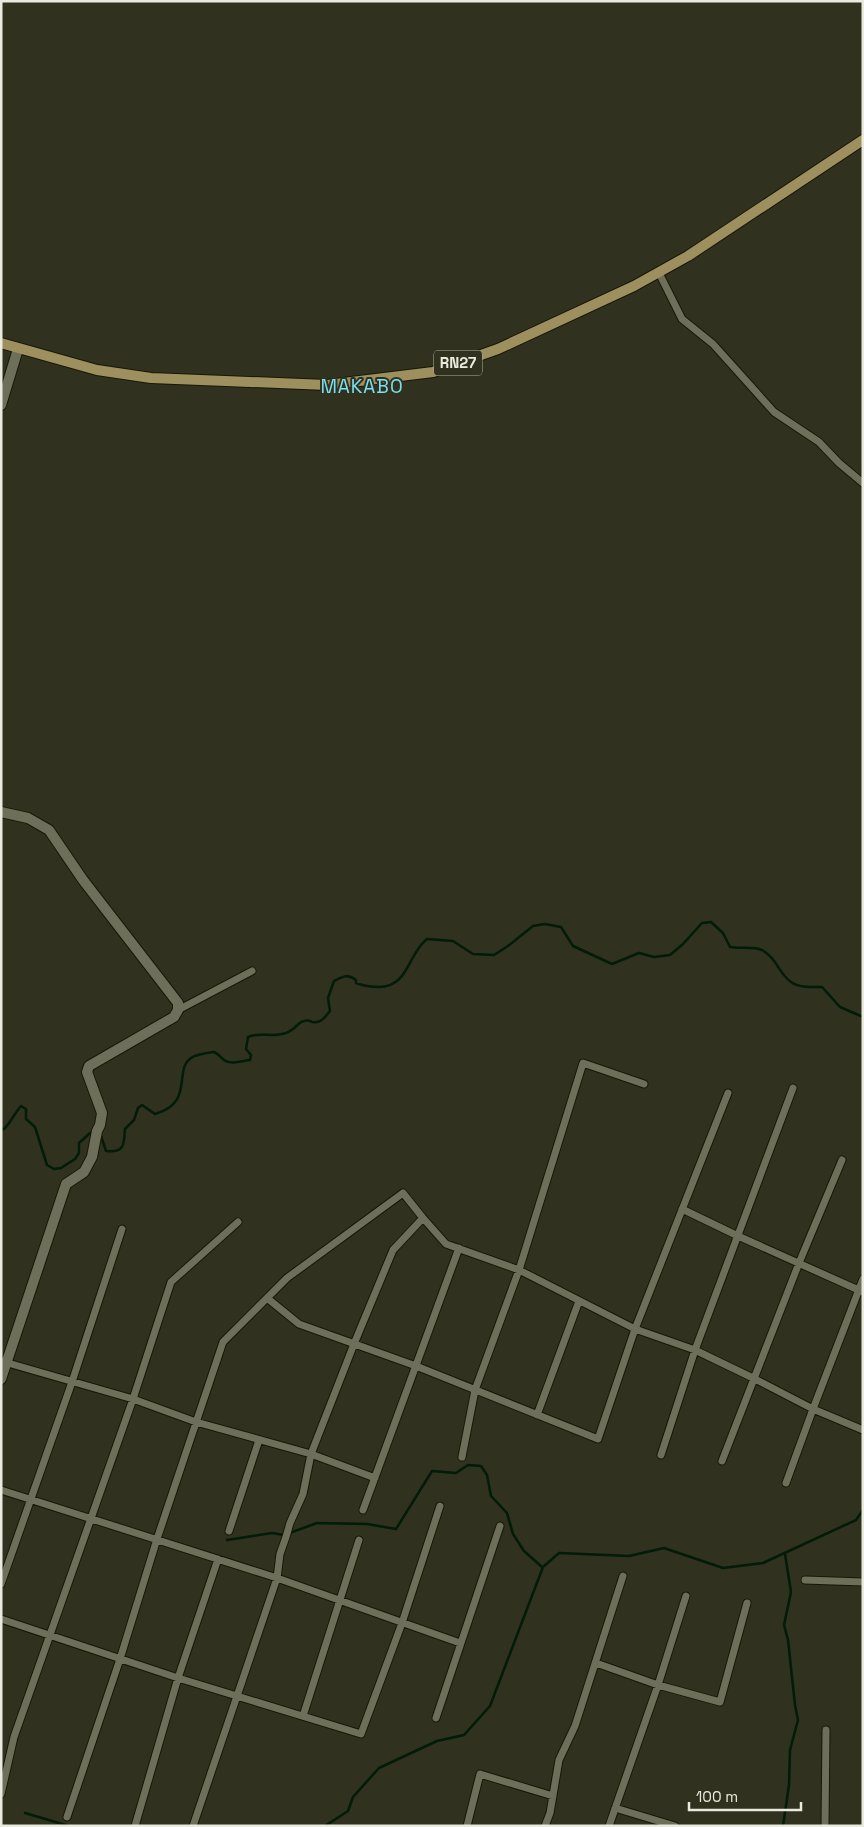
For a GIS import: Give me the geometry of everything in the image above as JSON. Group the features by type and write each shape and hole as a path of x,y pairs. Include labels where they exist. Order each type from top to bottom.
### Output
{"main road":[{"name":"RN27","path":"1,343 97,370 151,378 327,385 433,372 498,349 659,273 688,256 863,140"}],"street":[{"path":"659,273 682,319 713,344 774,412 819,442 839,463 863,483"},
{"path":"1,405 18,349"},
{"path":"1,812 28,818 49,830 83,880 178,1003 178,1010 174,1017 89,1066 87,1072 102,1113 92,1157 84,1172 66,1184 4,1362 1,1379"},
{"path":"178,1010 252,971"},
{"path":"462,1457 475,1390 519,1270 582,1063 644,1084"},
{"path":"661,1455 695,1350 793,1088"},
{"path":"267,1298 299,1324 416,1366 598,1439 635,1329 728,1093"},
{"path":"722,1461 799,1263 842,1160"},
{"path":"68,1817 157,1539 223,1342 287,1278 403,1193 422,1218 446,1244 519,1270 635,1329 695,1350 812,1409 863,1430"},
{"path":"682,1209 860,1291"},
{"path":"193,1826 277,1578 280,1554 290,1523 303,1494 311,1454 393,1250 422,1218"},
{"path":"1,1794 14,1738 133,1399 171,1282 238,1222"},
{"path":"1,1584 72,1382 122,1229"},
{"path":"363,1510 459,1248"},
{"path":"786,1483 812,1409 860,1291 863,1279"},
{"path":"537,1415 579,1301"},
{"path":"4,1362 133,1399 196,1422 311,1454 375,1478"},
{"path":"230,1531 259,1440"},
{"path":"1,1490 277,1578 460,1643"},
{"path":"1,1619 178,1678 362,1734 402,1623 440,1506"},
{"path":"436,1718 500,1526"},
{"path":"302,1716 359,1540"},
{"path":"135,1826 178,1678 218,1559"},
{"path":"545,1826 550,1813 559,1760 575,1726 623,1576"},
{"path":"805,1580 863,1582"},
{"path":"609,1826 658,1685 686,1596"},
{"path":"596,1663 658,1685 720,1702 747,1603"},
{"path":"825,1826 826,1730"},
{"path":"467,1826 480,1774 553,1796"},
{"path":"615,1808 675,1826"}],"waterway":[{"path":"99,1135 106,1151 117,1151 124,1143 125,1129 134,1120 138,1108 142,1105 155,1114 167,1109 175,1102 179,1095 183,1070 191,1058 214,1052 230,1062 250,1060 251,1055 246,1049 248,1037 282,1034 307,1020 312,1022 320,1021 330,1011 328,998 334,981 342,977 348,976 356,980 356,983 364,986 389,986 402,976 416,952 427,939 453,941 473,954 494,955 533,926 545,924 561,927 573,946 612,964 639,953 654,957 670,955 702,923 711,922 723,933 730,947 762,950 771,957 783,975 794,984 822,987 840,1007 863,1017"},
{"path":"1,1129 4,1129 21,1106 26,1109 26,1119 35,1127 47,1165 54,1169 61,1168 75,1159 79,1153 79,1143 90,1133 93,1134"},
{"path":"227,1540 272,1533 284,1535 317,1523 367,1524 396,1529 432,1471 456,1473 468,1465 481,1466 487,1475 491,1496 507,1513 513,1534 524,1551 542,1567"},
{"path":"325,1826 348,1811 353,1797 379,1768 437,1741 464,1735 490,1706 543,1567 559,1553 629,1556 664,1548 723,1568 763,1563 856,1520 863,1510"},
{"path":"783,1826 789,1785 790,1750 798,1720 788,1640 784,1625 791,1592 785,1554"},
{"path":"25,1813 69,1826"}],"district":[{"name":"MAKABO","path":"362,386"}]}
